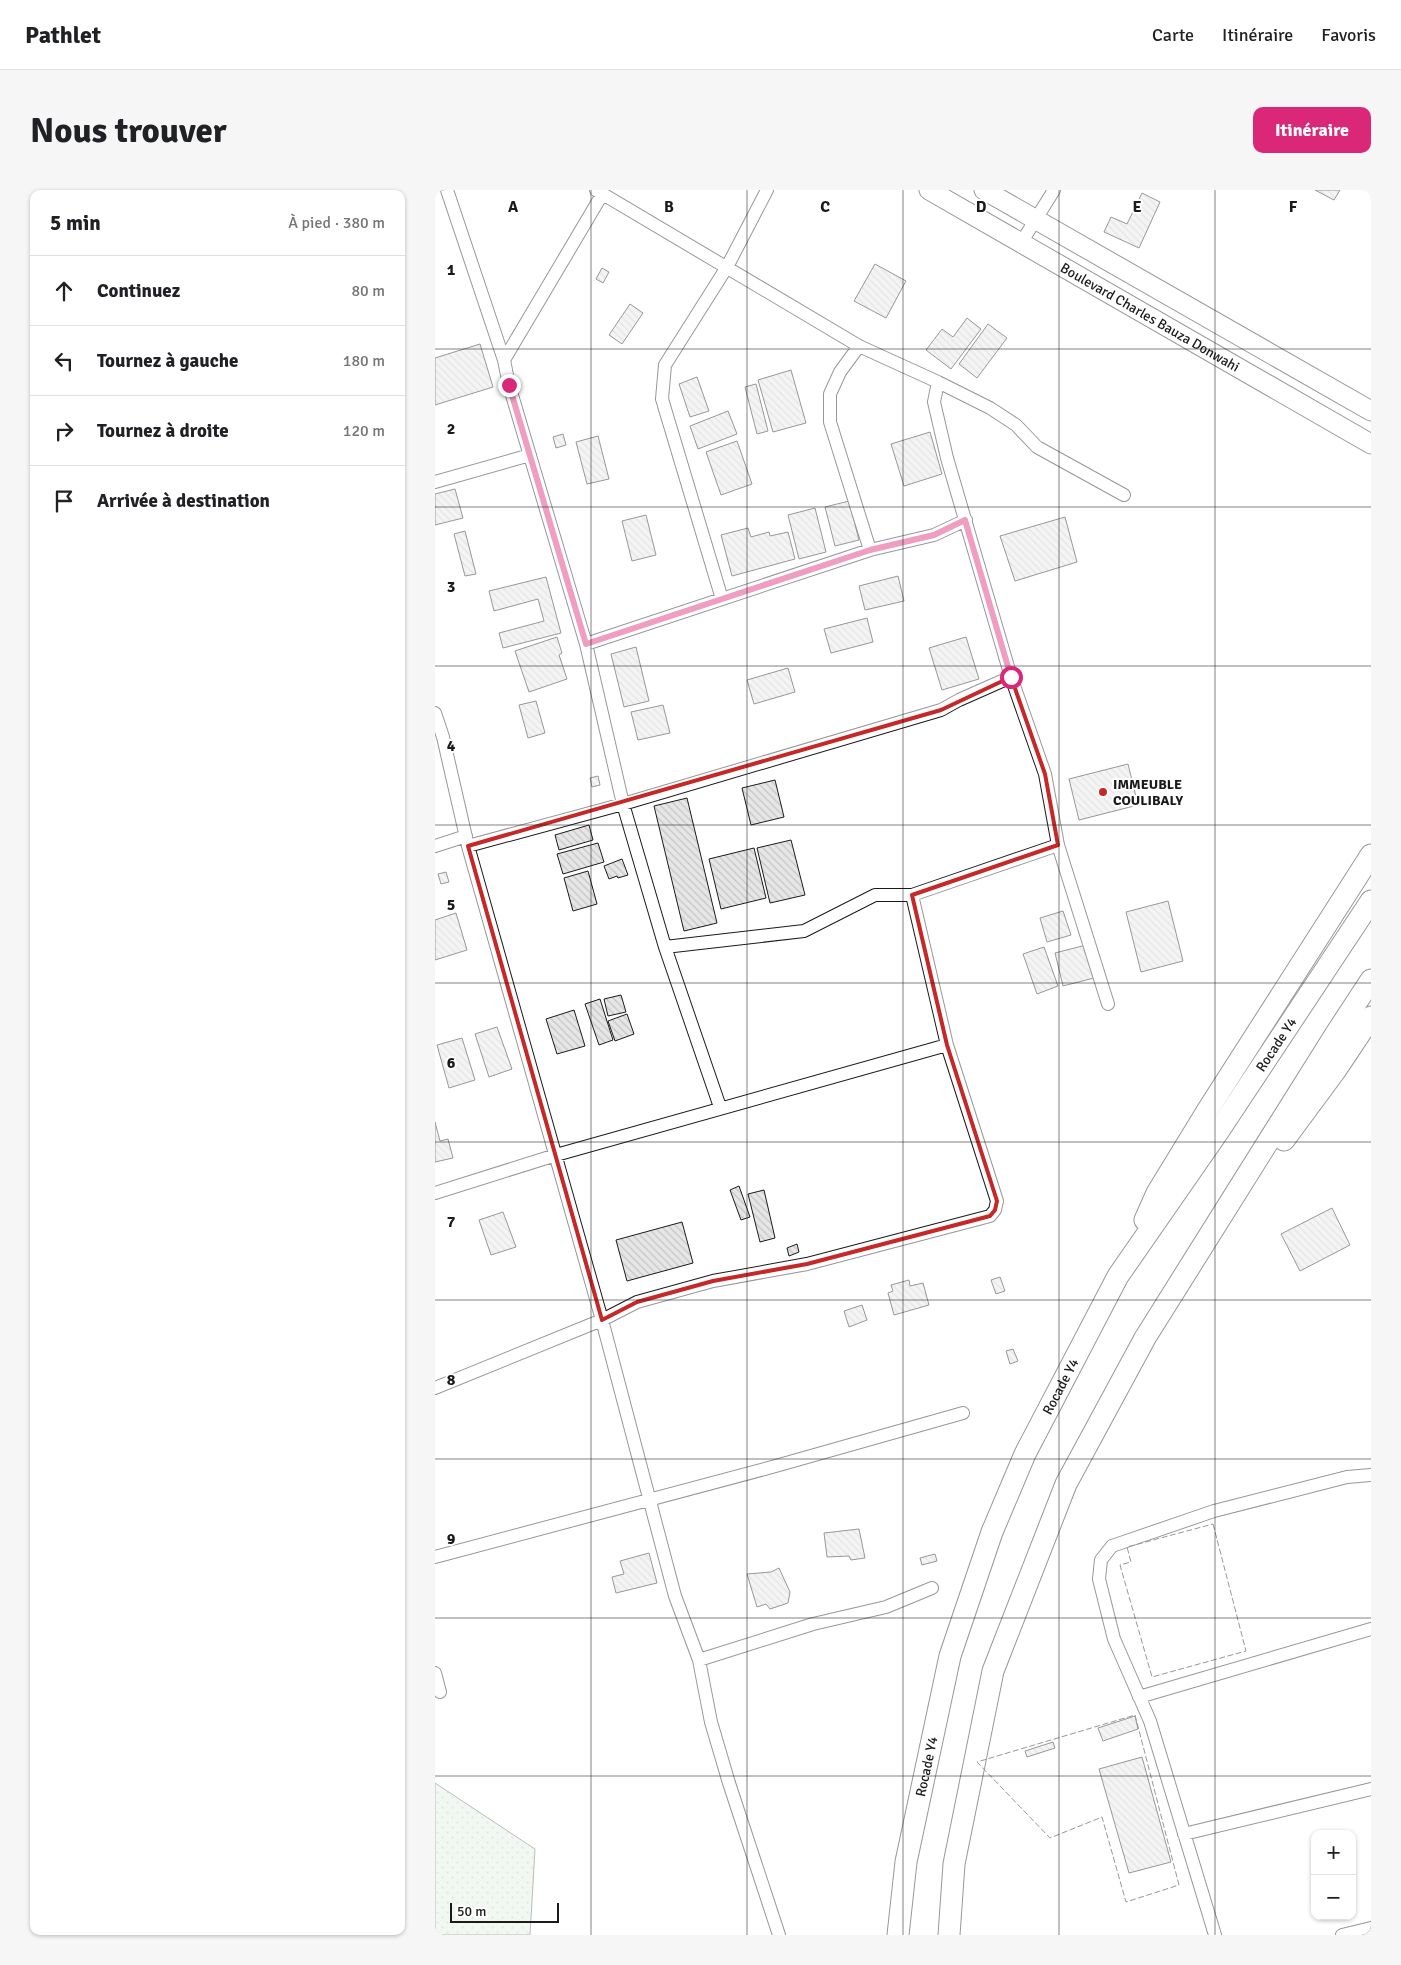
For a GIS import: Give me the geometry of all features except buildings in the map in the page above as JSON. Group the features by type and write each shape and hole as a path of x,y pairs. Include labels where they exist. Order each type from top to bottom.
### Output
{"highway":[{"path":"1118,1276 1157,1193 1198,1125 1371,855"},
{"name":"Rocade Y4","path":"898,1935 906,1862 950,1656 992,1532 1025,1454 1118,1276 1218,1132 1371,901"},
{"path":"949,1935 954,1864 993,1671 1066,1484 1145,1338 1371,980"},
{"path":"1191,1264 1335,1070 1371,1017"}],"main road":[{"name":"Boulevard Charles Bauza Donwahi","path":"929,190 1371,444"},
{"name":"Boulevard Charles Bauza Donwahi","path":"984,190 1371,410"}],"street":[{"path":"447,190 504,360 509,385 586,644 623,804 665,947 720,1107"},
{"path":"722,598 662,399 665,365 727,267 767,190"},
{"path":"1021,243 1054,190"},
{"path":"504,360 599,192 859,346 990,408 1016,425 1037,447 1124,495"},
{"path":"859,346 840,372 831,394 830,422 870,550"},
{"path":"938,382 934,402 965,520 1011,677 1045,774 1058,845 1109,1004"},
{"path":"435,482 530,455"},
{"path":"586,644 870,550 934,535 965,520"},
{"path":"435,846 467,841 623,804 941,710 1011,677"},
{"path":"435,713 443,737 467,841 602,1320 675,1596 699,1660 711,1722 779,1935"},
{"path":"665,947 804,930 875,895 912,895 1058,845"},
{"path":"435,1388 602,1320 637,1302 713,1281 807,1264 990,1216 995,1210 997,1201 947,1045 912,895"},
{"path":"435,1193 720,1107 947,1045"},
{"path":"435,1557 963,1413"},
{"path":"1215,1935 1150,1720 1114,1639 1099,1579 1101,1560 1111,1546 1214,1511 1347,1477 1371,1475"},
{"path":"699,1660 813,1624 886,1607 932,1588"},
{"path":"1139,1697 1371,1629"},
{"path":"435,1673 440,1692"},
{"path":"1184,1834 1371,1789"},
{"path":"1342,1935 1371,1928"}],"highlighted area":[{"path":"1011,677 1045,774 1058,845 912,895 947,1045 997,1201 995,1210 990,1216 807,1264 713,1281 637,1302 602,1320 468,846 941,710"}],"green space":[{"path":"435,1783 535,1849 530,1935 435,1935"}],"fence":[{"path":"1213,1524 1246,1651 1152,1677 1120,1565 1131,1562 1127,1547 1213,1524"},
{"path":"1135,1715 1179,1885 1126,1902 1102,1817 1050,1838 977,1762 1135,1715"}],"place":[{"name":"IMMEUBLE COULIBALY","path":"1103,792"}],"route":[{"path":"509,385 586,644 870,550 934,535 965,520 1011,677"}]}
